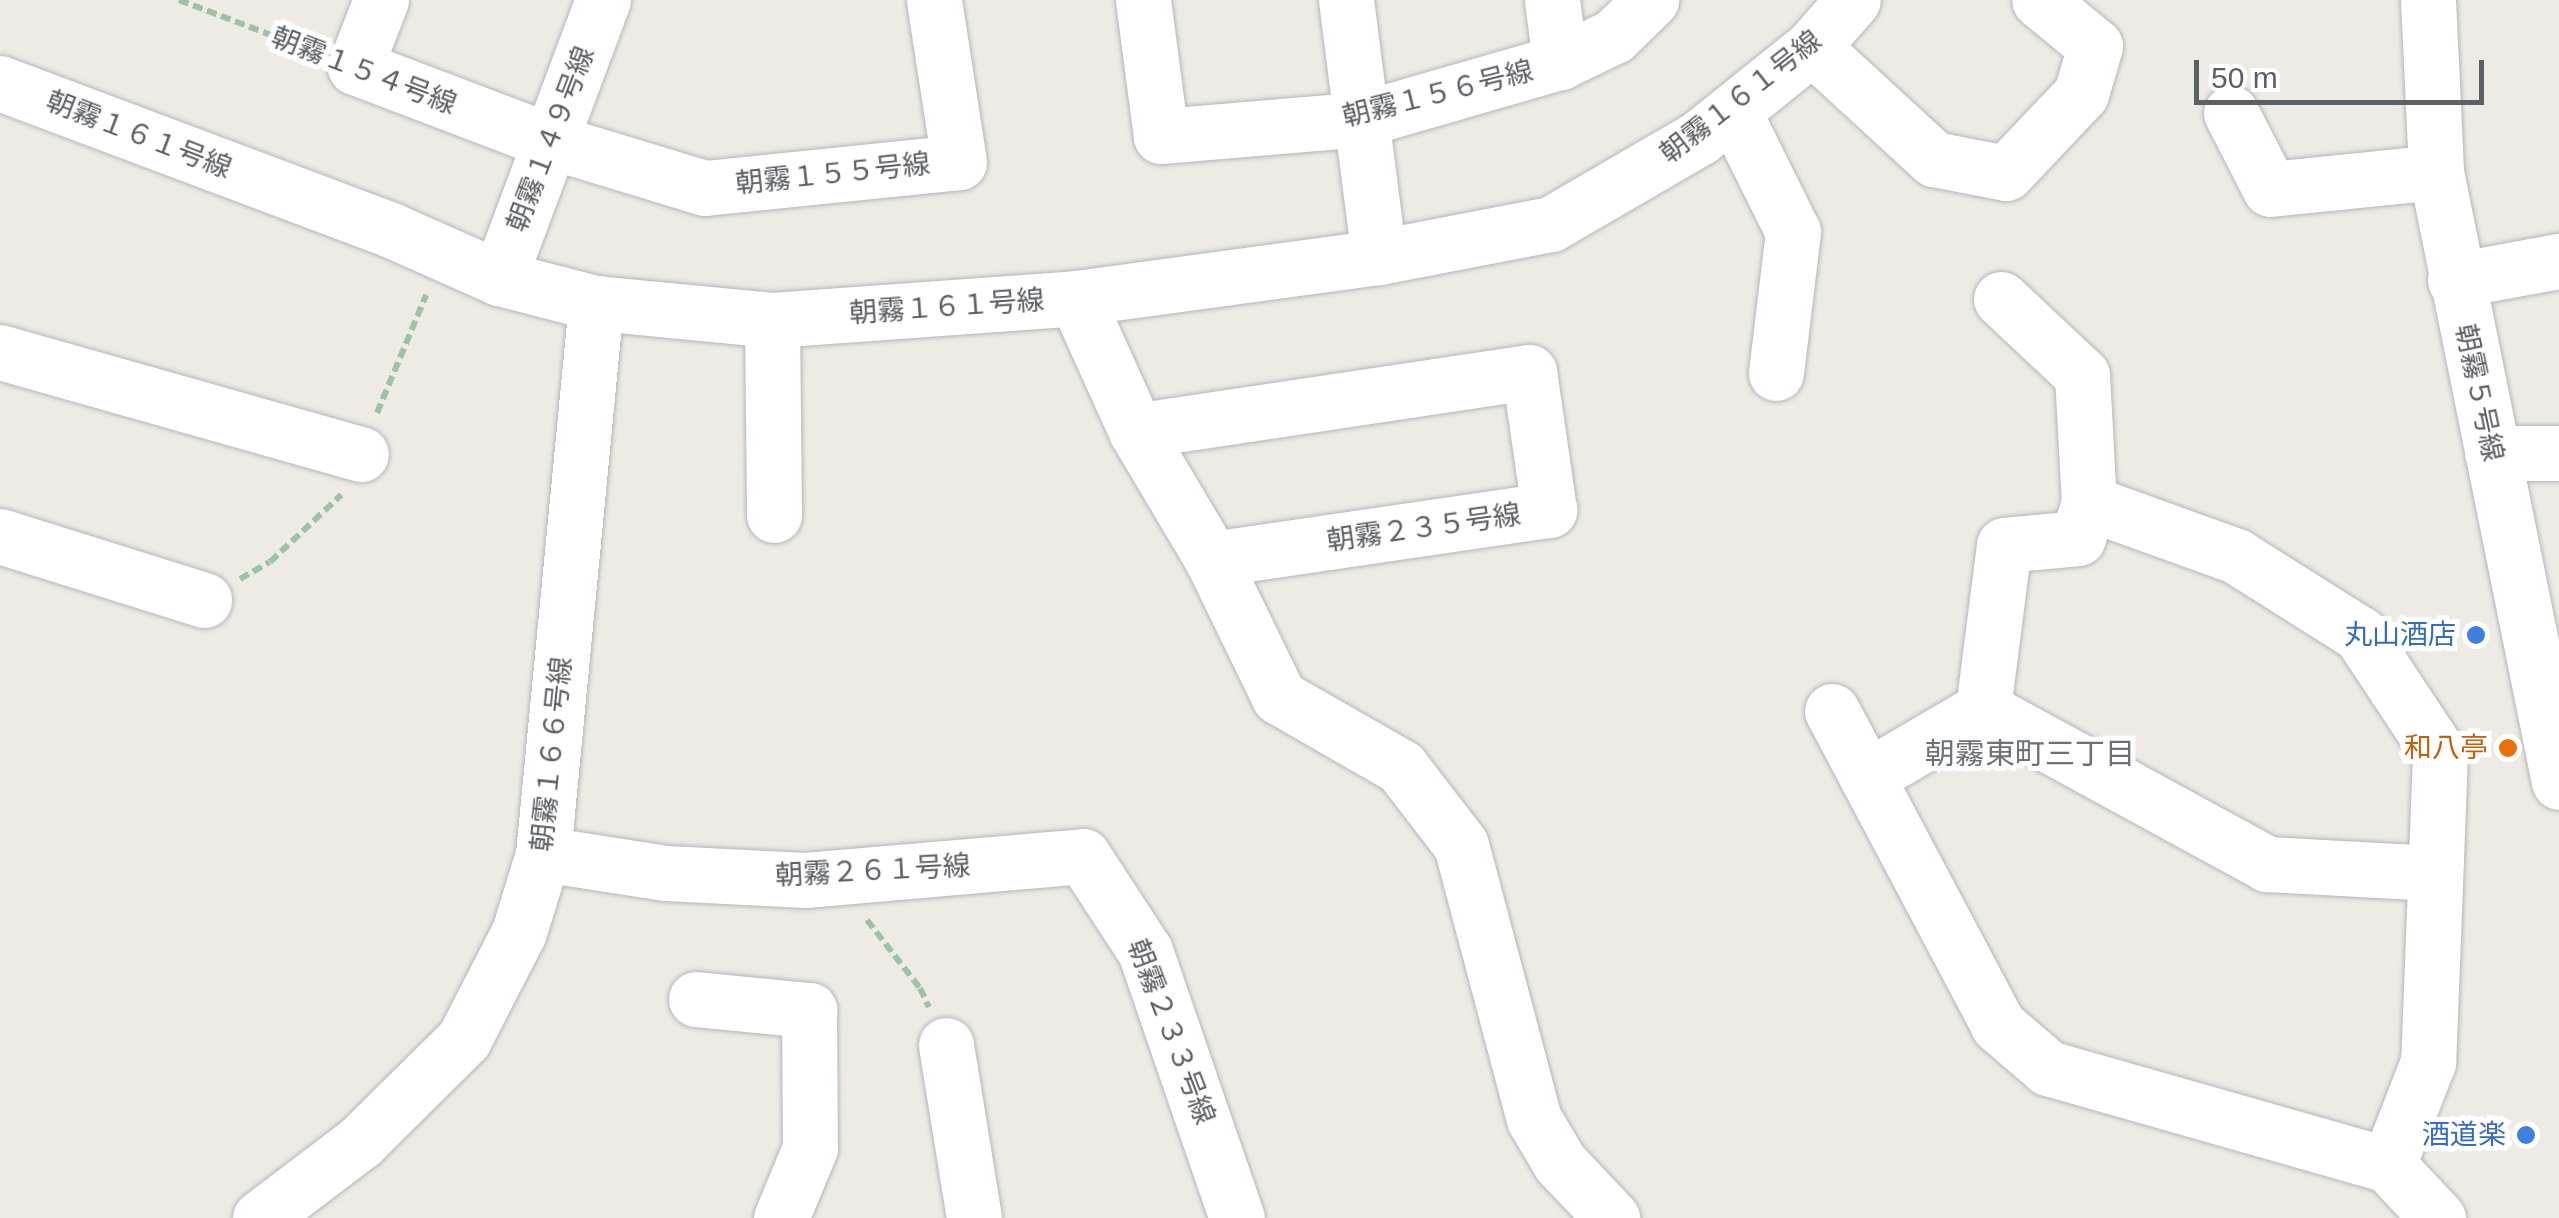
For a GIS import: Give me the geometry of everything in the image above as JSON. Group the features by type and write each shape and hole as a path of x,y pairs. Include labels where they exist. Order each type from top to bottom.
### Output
{"street":[{"path":"354,67 381,0"},
{"name":"朝霧１４９号線","path":"499,278 603,0"},
{"name":"朝霧１５５号線","path":"550,142 705,188 959,162 934,0"},
{"name":"朝霧１５６号線","path":"1143,0 1161,136 1362,119 1560,62 1614,36 1651,0"},
{"path":"1346,0 1378,257"},
{"path":"1552,0 1560,62"},
{"name":"朝霧１６１号線","path":"0,83 444,252 499,278 596,303 772,320 1076,298 1378,257 1551,224 1698,138 1812,47 1853,0"},
{"path":"1812,47 1934,159 2006,173 2081,94 2095,46 2038,0"},
{"name":"朝霧５号線","path":"2428,0 2436,172 2559,782"},
{"name":"朝霧１５４号線","path":"354,67 550,142"},
{"path":"1733,110 1792,232 1776,373"},
{"path":"2230,113 2270,189 2436,172"},
{"path":"2455,280 2559,261"},
{"path":"1076,298 1136,430 1212,559 1279,697 1401,767 1462,845 1534,1119 1560,1163 1612,1218"},
{"path":"1983,708 2004,545 2078,538 2089,503 2082,375 2001,299"},
{"name":"朝霧１６６号線","path":"260,1218 360,1142 464,1039 519,932 543,854 596,303"},
{"path":"772,320 774,515"},
{"path":"0,352 340,448"},
{"name":"朝霧２３５号線","path":"1136,430 1528,372 1550,510 1212,559"},
{"path":"2492,453 2559,453"},
{"path":"2089,503 2236,556 2360,634 2440,755 2428,1062 2388,1165"},
{"path":"0,536 204,600"},
{"path":"1867,777 1983,708"},
{"path":"1983,708 2267,864 2434,874"},
{"path":"1832,712 1998,1026 2048,1068 2388,1165 2438,1218"},
{"name":"朝霧２６１号線","path":"543,854 666,873 805,880 1083,856"},
{"name":"朝霧２３３号線","path":"1083,856 1144,951 1238,1218"},
{"path":"696,999 809,1010 810,1148 782,1218"},
{"path":"946,1044 974,1218"}],"path":[{"name":"朝霧１５４号線","path":"178,0 354,67"},
{"path":"204,600 270,562 337,502 340,448 370,429 444,252"},
{"path":"834,878 920,988 946,1044"}],"place":[{"name":"丸山酒店","path":"2476,635"},
{"name":"和八亭","path":"2508,748"},
{"name":"酒道楽","path":"2526,1135"}],"district":[{"name":"朝霧東町三丁目","path":"2030,754"}]}
